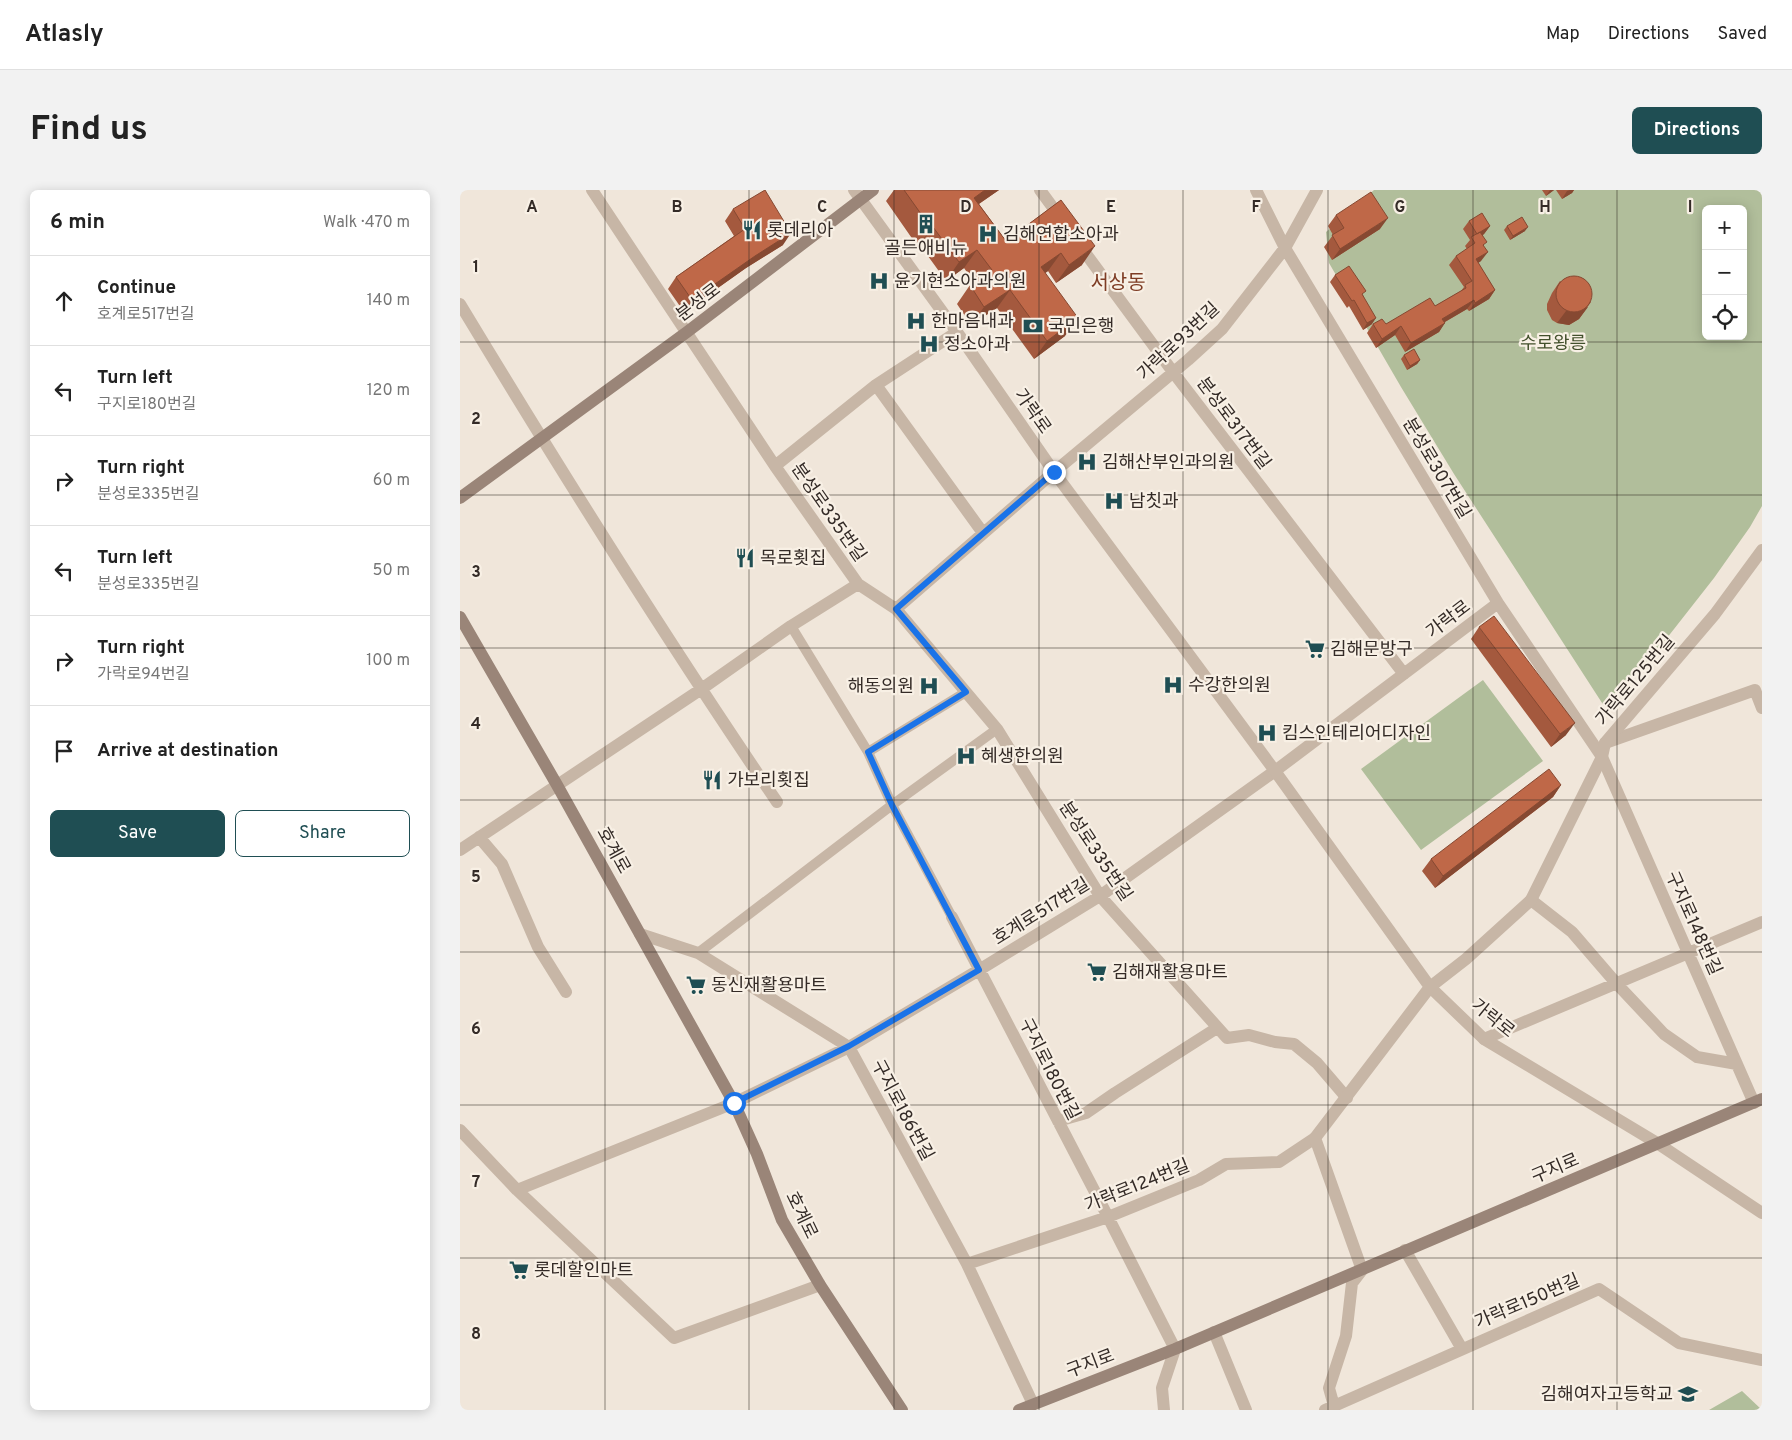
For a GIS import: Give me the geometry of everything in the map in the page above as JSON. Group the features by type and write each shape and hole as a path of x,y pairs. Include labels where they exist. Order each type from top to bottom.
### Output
{"main road":[{"name":"분성로","path":"460,498 687,332 857,194 873,190"},
{"name":"호계로","path":"460,617 557,785 734,1103 782,1220 820,1285 902,1410"},
{"name":"구지로","path":"1018,1410 1175,1349 1758,1101"}],"street":[{"name":"분성로335번길","path":"592,190 775,466 858,584 896,609 997,730 1100,896 1227,1038 1249,1035 1275,1042 1294,1044 1317,1063 1347,1098"},
{"name":"분성로317번길","path":"1040,190 1173,372 1404,674"},
{"name":"분성로307번길","path":"1256,190 1284,248 1498,603 1602,757"},
{"name":"가락로93번길","path":"896,609 1222,329 1284,248 1317,190"},
{"name":"가락로","path":"857,194 957,332 1054,472 1275,771 1430,986 1484,1039 1657,1143 1762,1214"},
{"path":"460,304 541,438 700,690 777,802"},
{"path":"775,466 876,385 957,332"},
{"path":"876,385 983,533"},
{"name":"가락로125번길","path":"1430,986 1466,959 1531,900 1602,757 1605,743 1715,614 1762,550"},
{"path":"460,850 700,690 791,626 858,584"},
{"name":"가락로","path":"1275,771 1498,603"},
{"name":"구지로180번길","path":"791,626 868,752 892,805 952,917 1175,1349"},
{"path":"1605,743 1755,690 1762,708"},
{"path":"868,752 966,692"},
{"path":"698,953 892,805 997,730"},
{"name":"구지로148번길","path":"1602,757 1737,1064 1758,1101"},
{"name":"호계로517번길","path":"734,1103 849,1046 1100,896 1275,771"},
{"path":"479,837 502,864 538,947 566,992"},
{"path":"1531,900 1572,932 1664,1034 1697,1058 1737,1064"},
{"path":"1484,1039 1762,922"},
{"name":"구지로186번길","path":"640,934 698,953 849,1046 967,1264 1033,1404"},
{"name":"가락로124번길","path":"967,1264 1108,1217 1199,1180 1226,1164 1279,1162 1315,1138 1430,986"},
{"path":"1058,1121 1086,1113 1217,1028"},
{"path":"518,1190 734,1103"},
{"path":"460,1130 518,1190 674,1338 820,1285"},
{"path":"1315,1138 1362,1270 1352,1283 1346,1336 1329,1388 1330,1408 1462,1349"},
{"name":"가락로150번길","path":"1405,1250 1462,1349 1600,1289 1679,1343 1762,1360"},
{"path":"1214,1332 1246,1410"},
{"path":"1164,1410 1162,1388 1175,1349"}],"green space":[{"name":"수로왕릉","path":"1374,190 1762,190 1762,506 1750,527 1714,578 1656,652 1604,706 1454,474 1329,263 1326,232"},
{"path":"1483,680 1543,761 1421,850 1361,769"},
{"path":"1742,1391 1762,1410 1709,1410"}],"building":[{"path":"765,190 791,233 692,300 676,277 745,229 733,209"},
{"path":"904,190 985,190 974,198 1006,241 1061,200 1095,246 1069,265 1061,253 1041,267 1078,318 1047,341 1010,290 984,307 970,285 992,270 977,250 959,262 933,227 931,228"},
{"path":"1371,192 1388,218 1340,249 1332,235 1344,228 1336,215"},
{"path":"1482,213 1490,226 1477,234 1469,221"},
{"path":"1522,217 1528,227 1513,236 1507,226"},
{"path":"1480,232 1487,242 1483,245 1488,252 1476,259 1495,290 1475,303 1474,300 1442,319 1445,323 1411,343 1401,326 1382,339 1373,324 1382,319 1386,324 1430,298 1435,306 1466,288 1465,285 1472,281 1456,256 1475,243 1471,237"},
{"path":"1349,266 1366,291 1362,294 1376,318 1367,323 1354,300 1352,301 1335,275"},
{"path":"1574,276 1581,277 1587,281 1591,287 1591,301 1587,307 1581,311 1574,312 1567,311 1561,307 1557,301 1556,294 1557,287 1561,281 1567,277"},
{"path":"1414,349 1420,360 1410,366 1404,355"},
{"path":"1494,616 1575,723 1560,734 1479,627"},
{"path":"1549,769 1561,785 1443,876 1431,859"}],"place":[{"name":"골든애비뉴","path":"926,224"},
{"name":"롯데리아","path":"752,230"},
{"name":"김해연합소아과","path":"988,234"},
{"name":"윤기현소아과의원","path":"879,281"},
{"name":"한마음내과","path":"916,321"},
{"name":"국민은행","path":"1033,326"},
{"name":"정소아과","path":"929,344"},
{"name":"김해산부인과의원","path":"1087,462"},
{"name":"남칫과","path":"1114,501"},
{"name":"목로횟집","path":"745,558"},
{"name":"김해문방구","path":"1315,649"},
{"name":"수강한의원","path":"1173,685"},
{"name":"해동의원","path":"929,686"},
{"name":"킴스인테리어디자인","path":"1267,733"},
{"name":"혜생한의원","path":"966,756"},
{"name":"가보리횟집","path":"712,780"},
{"name":"김해재활용마트","path":"1097,972"},
{"name":"동신재활용마트","path":"696,985"},
{"name":"롯데할인마트","path":"519,1270"},
{"name":"김해여자고등학교","path":"1688,1394"}],"district":[{"name":"서상동","path":"1118,282"}],"route":[{"path":"734,1103 849,1046 979,970 892,805 868,752 966,692 896,609 921,585 1054,472"}]}
